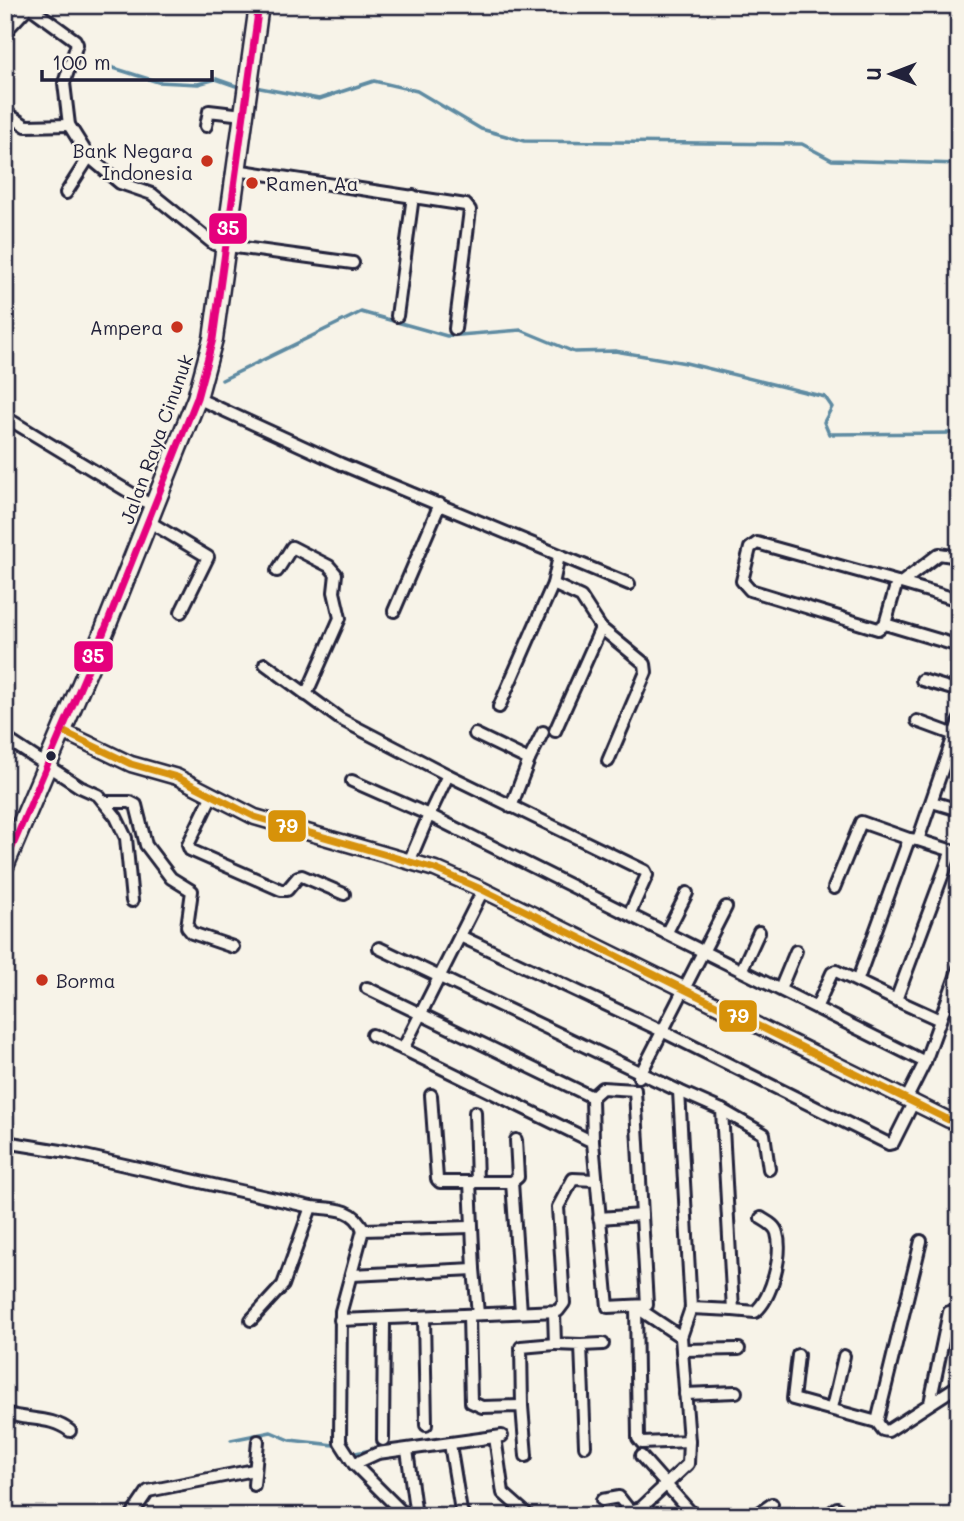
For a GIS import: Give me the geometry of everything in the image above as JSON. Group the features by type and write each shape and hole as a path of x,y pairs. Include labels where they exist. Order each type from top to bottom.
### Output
{"highway":[{"name":"Jalan Raya Cinunuk","path":"5,864 197,398 213,339 259,5"}],"street":[{"path":"5,32 28,6 70,35 77,44 64,83 69,125 89,157 120,183 152,194 204,237 226,247 354,263"},
{"path":"206,126 209,111 243,115"},
{"path":"5,112 26,126 69,125"},
{"path":"66,193 89,157"},
{"path":"236,170 466,205 470,210 455,329"},
{"path":"397,316 413,196"},
{"path":"197,398 341,464 629,584"},
{"path":"5,417 151,514 208,557 181,612"},
{"path":"394,611 440,504"},
{"path":"959,557 936,555 899,582 885,624 876,629 746,588 742,581 750,548 757,543 899,582 959,600"},
{"path":"277,571 292,547 329,566 335,575 334,593 340,618 306,695"},
{"path":"499,707 553,584 559,556"},
{"path":"553,584 581,597 601,628 645,663 646,667 608,761"},
{"path":"885,624 959,646"},
{"path":"555,731 601,628"},
{"path":"265,664 350,725 645,871 647,875 630,913"},
{"path":"922,680 959,691"},
{"path":"917,720 954,735"},
{"path":"858,979 932,802 959,721"},
{"path":"511,807 528,760 543,732"},
{"path":"475,734 528,760"},
{"path":"5,738 55,746 177,777 211,797 255,817 409,862 483,890 949,1120 959,1119"},
{"path":"55,746 116,817 126,838 132,901"},
{"path":"409,862 448,775"},
{"path":"352,781 630,913 925,1062"},
{"path":"211,797 188,845 190,850 281,890 288,889 302,876 344,894"},
{"path":"104,802 130,802 136,806 146,845 171,878 192,891 187,928 192,933 233,947"},
{"path":"932,802 959,810"},
{"path":"834,888 861,822 955,851 896,1000"},
{"path":"403,1049 483,890"},
{"path":"667,932 687,893"},
{"path":"635,1090 602,1088 592,1097 593,1142 608,1307 636,1307 649,1303 635,1090 640,1073 726,907"},
{"path":"742,969 759,932"},
{"path":"460,936 662,1031 889,1144 893,1143 959,968"},
{"path":"379,948 722,1110 765,1134 769,1169"},
{"path":"781,988 796,951"},
{"path":"817,1006 834,971 858,979 940,1020"},
{"path":"367,988 592,1097"},
{"path":"372,1035 593,1142"},
{"path":"602,1500 619,1497 627,1509 635,1511 666,1486 690,1461 681,1337 691,1308 678,1091"},
{"path":"432,1095 437,1179 440,1182 512,1182 518,1177 516,1140"},
{"path":"722,1110 733,1310"},
{"path":"475,1112 471,1227 474,1269 472,1404 482,1407 522,1406"},
{"path":"5,1142 67,1152 351,1214 363,1230"},
{"path":"340,1320 554,1312 564,1303 559,1202 573,1179 596,1180"},
{"path":"512,1182 521,1312"},
{"path":"251,1320 284,1285 311,1207"},
{"path":"599,1218 642,1215"},
{"path":"691,1308 755,1312 769,1292 776,1262 778,1234 774,1227 761,1218"},
{"path":"363,1230 471,1227"},
{"path":"363,1230 340,1320 342,1447 354,1464 405,1516"},
{"path":"877,1422 921,1241"},
{"path":"352,1275 474,1269"},
{"path":"636,1307 681,1337"},
{"path":"636,1307 638,1438 642,1443 689,1441"},
{"path":"554,1312 555,1345"},
{"path":"930,1403 949,1312"},
{"path":"424,1317 426,1425"},
{"path":"383,1440 384,1320"},
{"path":"526,1456 521,1348 603,1344"},
{"path":"581,1345 585,1446"},
{"path":"682,1350 738,1349"},
{"path":"798,1355 792,1398 877,1422 883,1430 888,1431 959,1385"},
{"path":"832,1408 844,1356"},
{"path":"685,1394 736,1392"},
{"path":"5,1413 37,1421 58,1421 70,1431"},
{"path":"354,1464 378,1453 498,1436 503,1493 529,1516"},
{"path":"254,1485 258,1441"},
{"path":"450,1444 460,1504 465,1516"},
{"path":"407,1450 416,1516"},
{"path":"641,1456 694,1516"},
{"path":"131,1516 148,1490 254,1470"},
{"path":"755,1516 772,1504"},
{"path":"827,1516 836,1508"}],"waterway":[{"path":"101,64 158,82 198,84 216,79 236,86"},
{"path":"260,88 319,99 374,81 417,91 481,129 524,141 802,144 832,160 959,164"},
{"path":"222,380 361,312 447,336 521,330 574,352 615,351 686,363 825,397 832,407 824,422 829,434 959,433"},
{"path":"231,1440 271,1432 290,1440 334,1445 341,1450"},
{"path":"350,1454 377,1449"}],"transit line":[{"name":"35","path":"5,864 103,634 197,398 213,339 259,5"},
{"name":"79","path":"62,731 131,764 177,777 255,817 435,869 483,890 949,1120 959,1119"}],"place":[{"name":"Bank Negara Indonesia","path":"207,161"},
{"name":"Ramen Aa","path":"252,183"},
{"name":"Ampera","path":"177,327"},
{"name":"Borma","path":"42,980"}]}
